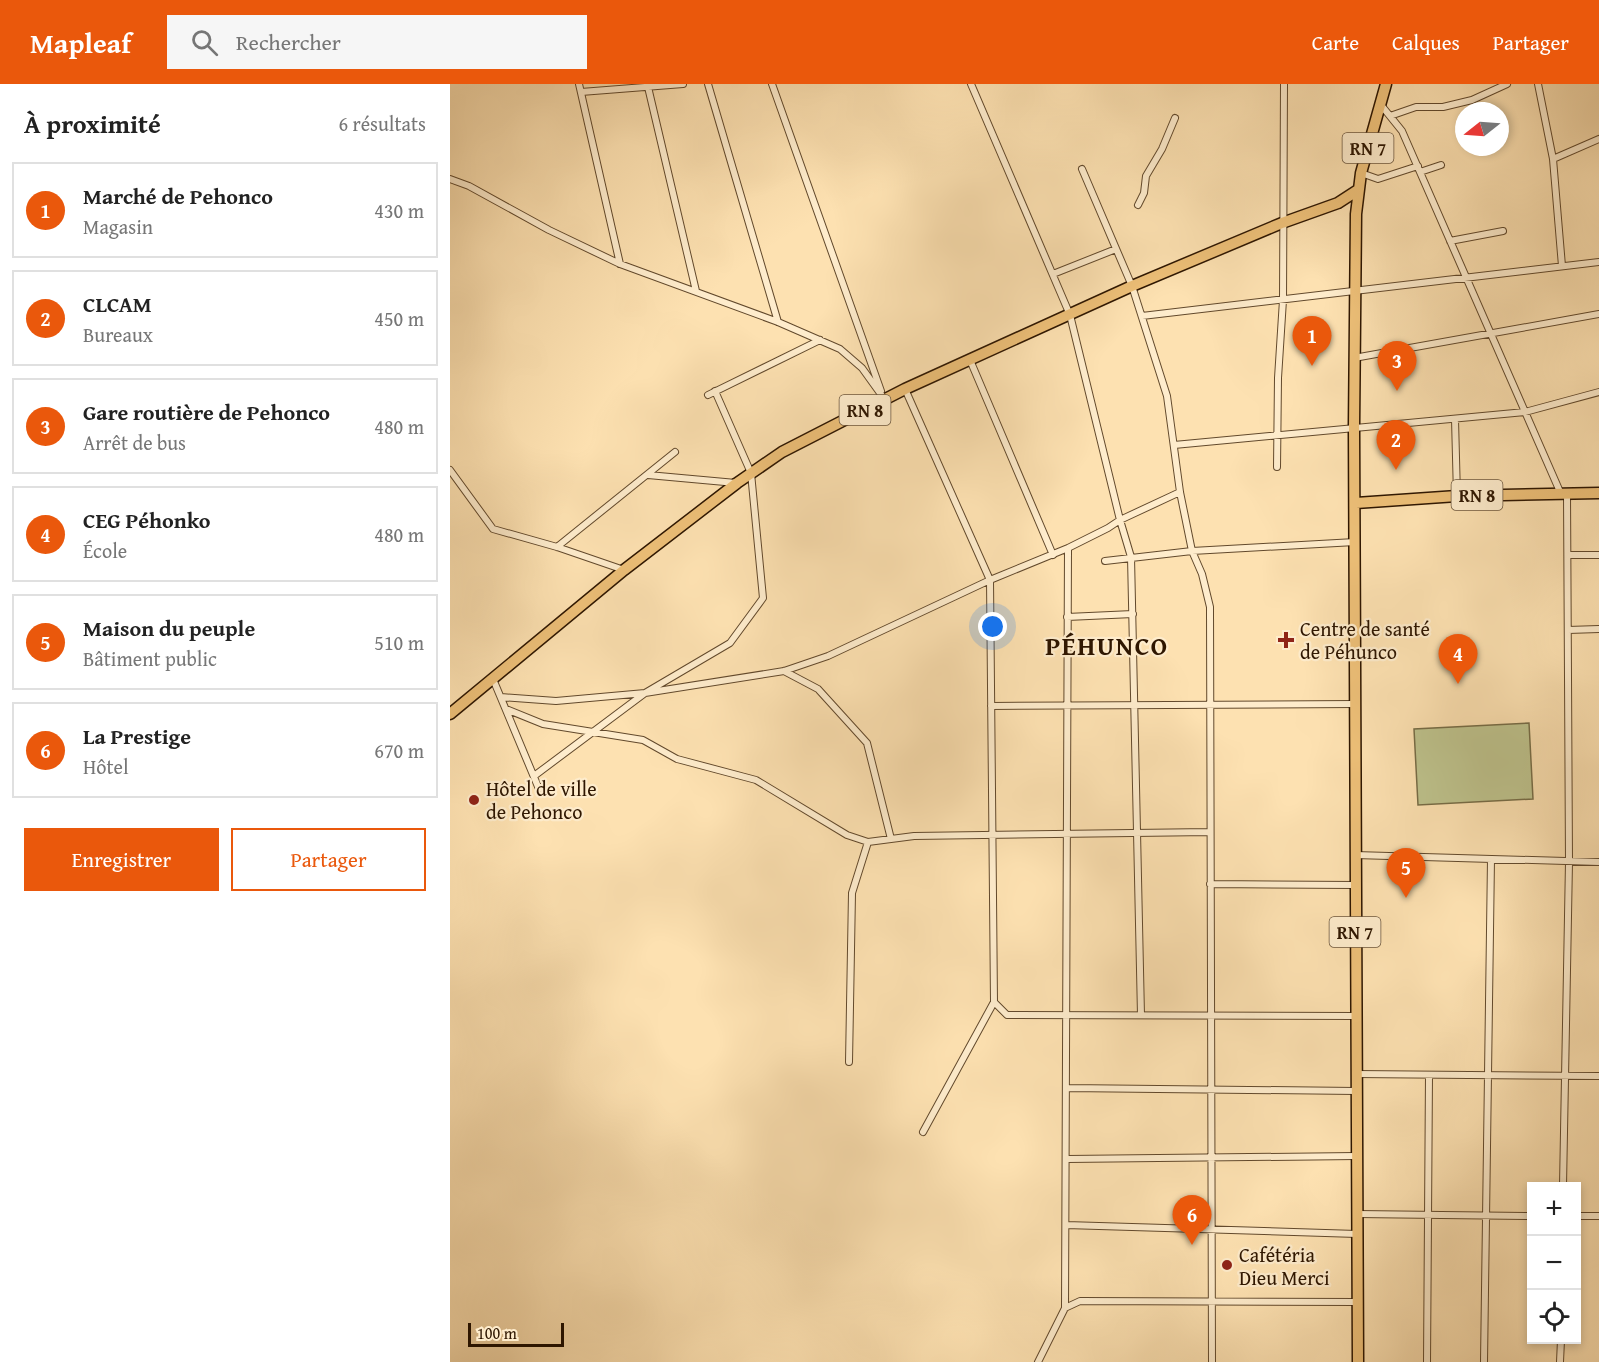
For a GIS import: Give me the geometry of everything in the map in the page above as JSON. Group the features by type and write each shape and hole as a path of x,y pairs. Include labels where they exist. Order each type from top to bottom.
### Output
{"main road":[{"name":"RN 7","path":"1356,213 1361,173 1386,84"},
{"name":"RN 8","path":"450,714 624,570 737,483 782,452 905,389 1132,286 1338,203 1358,190"},
{"path":"1338,203 1356,213 1354,291 1356,503"},
{"name":"RN 8","path":"1356,503 1457,496 1599,493"},
{"name":"RN 7","path":"1356,503 1355,885 1358,1362"}],"street":[{"path":"579,84 620,264"},
{"path":"581,92 683,84"},
{"path":"708,84 778,322"},
{"path":"772,84 885,400"},
{"path":"971,84 1070,315 1131,557 1141,1016"},
{"path":"1277,467 1283,300 1284,84"},
{"path":"1390,116 1416,108 1443,107 1472,100 1507,84"},
{"path":"1538,84 1553,159 1562,266"},
{"path":"648,87 696,291"},
{"path":"1381,105 1402,131 1525,412 1564,494 1568,555 1569,862 1563,1182"},
{"path":"1138,205 1144,193 1146,176 1162,149 1175,118"},
{"path":"1553,159 1599,139"},
{"path":"1361,173 1378,179 1441,165"},
{"path":"1082,169 1132,286 1167,396 1180,492 1192,551 1202,574 1210,607 1212,1362"},
{"path":"450,179 470,186 549,230 620,264 778,322 840,349 862,368 885,400"},
{"path":"1450,241 1503,231"},
{"path":"1053,274 1116,249"},
{"path":"1142,316 1599,262"},
{"path":"1354,358 1599,314"},
{"path":"534,776 645,693 730,643 764,598 751,473 711,393 820,340"},
{"path":"970,360 1053,555"},
{"path":"905,389 990,580 994,1002 923,1132"},
{"path":"1174,445 1525,412 1599,392"},
{"path":"1455,419 1457,496"},
{"path":"557,547 675,452"},
{"path":"450,470 493,529 557,547 624,570"},
{"path":"647,475 737,483"},
{"path":"501,697 556,701 645,693 784,671 828,656 990,580 1053,555 1180,492"},
{"path":"1105,561 1192,551 1355,542"},
{"path":"1038,1362 1065,1308 1068,1015 1068,548"},
{"path":"1568,555 1599,555"},
{"path":"1067,617 1133,614"},
{"path":"1568,630 1599,629"},
{"path":"784,671 818,689 867,743 891,839"},
{"path":"493,679 539,789"},
{"path":"991,706 1355,704"},
{"path":"506,709 543,724 643,740 677,759 756,780 847,835 868,842 914,836 1210,832"},
{"path":"849,1062 852,892 868,842"},
{"path":"1355,855 1599,862"},
{"path":"1484,1362 1491,859"},
{"path":"1210,884 1355,885"},
{"path":"994,1002 1007,1015 1356,1016"},
{"path":"1356,1074 1599,1076"},
{"path":"1427,1362 1429,1075"},
{"path":"1067,1088 1356,1091"},
{"path":"1066,1159 1356,1156"},
{"path":"1357,1214 1527,1216"},
{"path":"1581,1216 1599,1216"},
{"path":"1066,1225 1357,1234"},
{"path":"1065,1308 1080,1301 1358,1302"},
{"path":"1560,1362 1561,1344"}],"green space":[{"path":"1529,723 1533,799 1418,805 1414,729"}],"place":[{"name":"Marché de Pehonco","path":"1312,366"},
{"name":"Gare routière de Pehonco","path":"1397,391"},
{"name":"CLCAM","path":"1396,470"},
{"name":"Centre de santé de Péhunco","path":"1286,640"},
{"name":"CEG Péhonko","path":"1458,684"},
{"name":"Hôtel de ville de Pehonco","path":"474,800"},
{"name":"Maison du peuple","path":"1406,898"},
{"name":"La Prestige","path":"1192,1245"},
{"name":"Cafétéria Dieu Merci","path":"1227,1265"}],"district":[{"name":"PÉHUNCO","path":"1107,645"}]}
